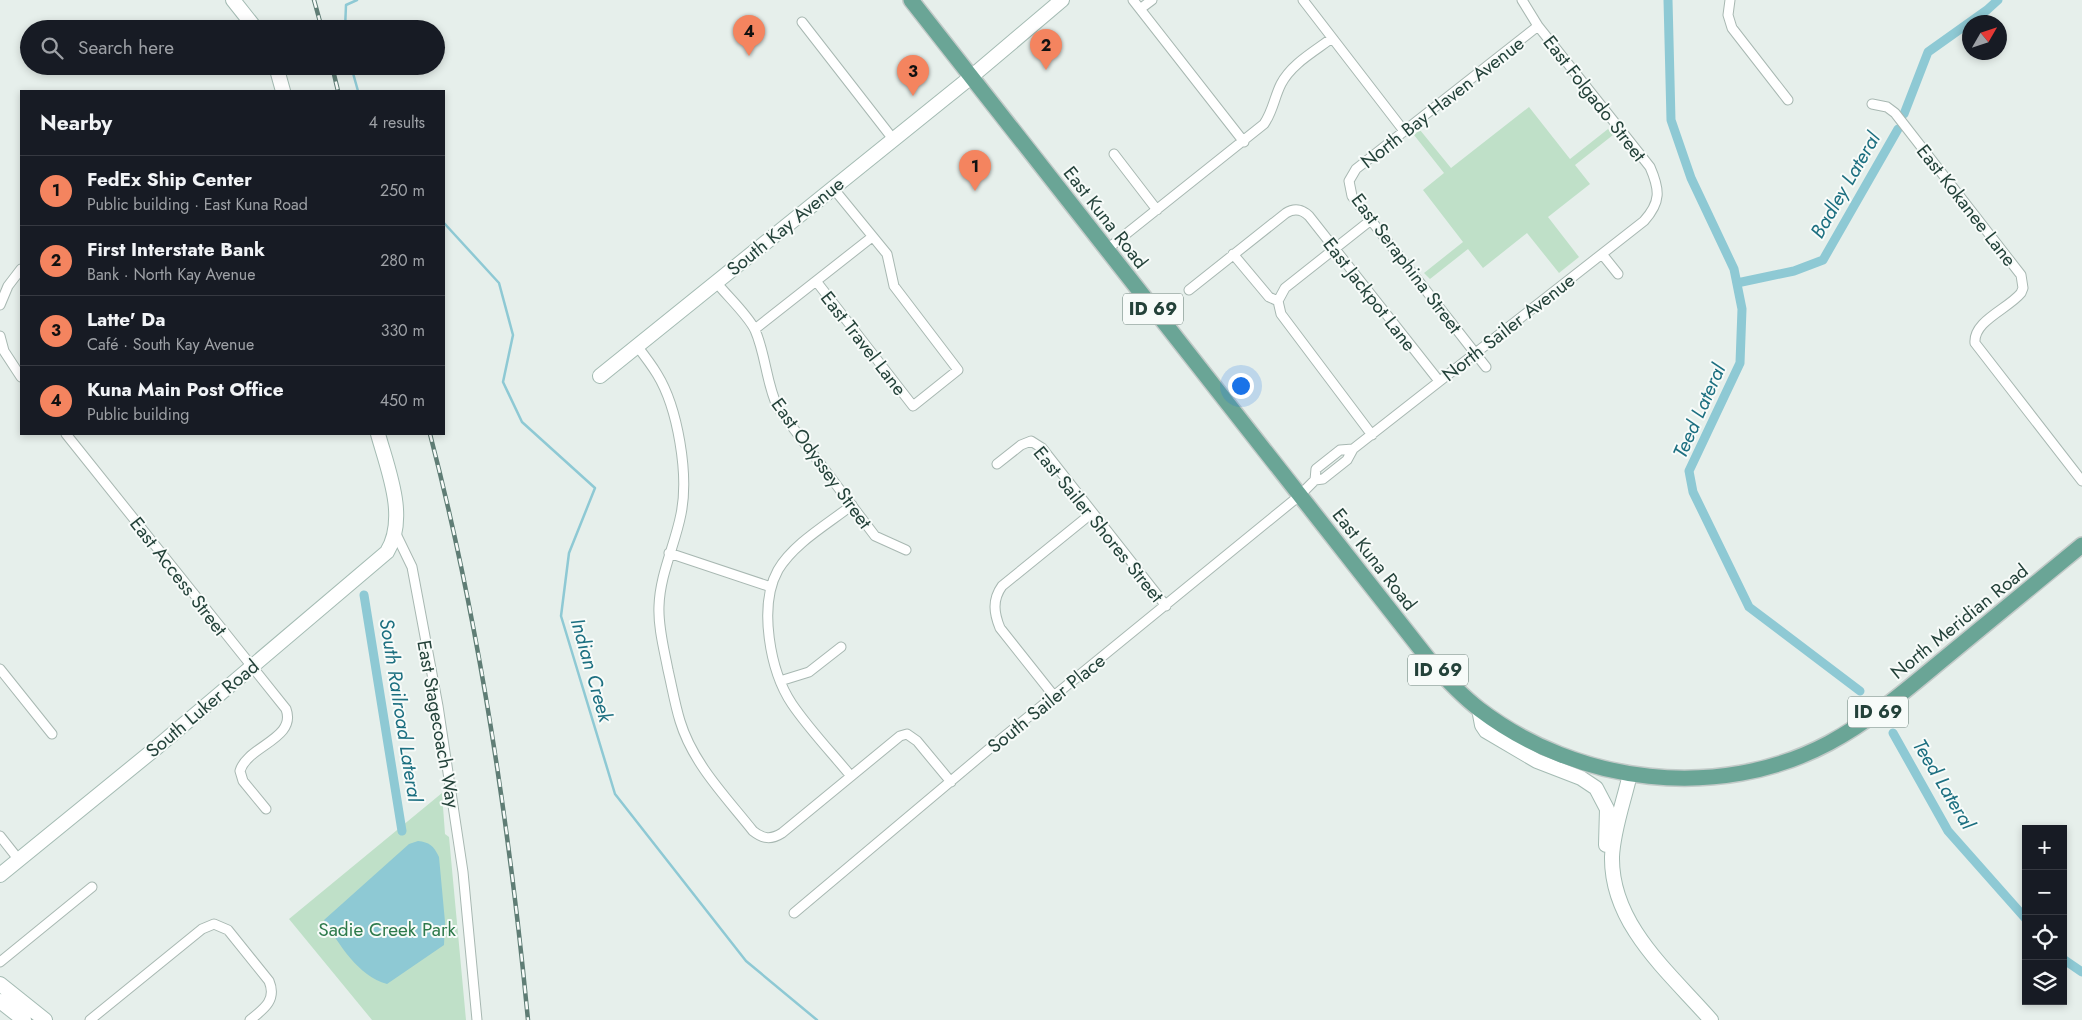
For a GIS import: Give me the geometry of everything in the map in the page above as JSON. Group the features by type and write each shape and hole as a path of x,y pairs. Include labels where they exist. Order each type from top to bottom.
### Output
{"main road":[{"name":"ID 69","path":"911,0 971,77"},
{"name":"East Kuna Road","path":"971,77 1430,661 1479,709 1523,738 1554,753 1604,770 1630,774"},
{"name":"North Meridian Road","path":"1630,774 1674,778 1730,775 1796,758 1828,744 1881,710 2082,546"}],"street":[{"path":"233,0 249,20"},
{"name":"South Kay Avenue","path":"600,376 971,77 1062,0"},
{"path":"1133,0 1244,142"},
{"path":"1140,9 1152,0"},
{"path":"1303,0 1404,131"},
{"name":"East Folgado Street","path":"1522,0 1538,26 1650,167 1657,183 1657,200"},
{"path":"1730,0 1728,15 1732,28 1788,100"},
{"path":"802,22 893,139"},
{"name":"North Bay Haven Avenue","path":"1349,181 1356,169 1538,26"},
{"path":"1106,250 1244,142 1264,124 1270,115 1285,76 1332,38"},
{"path":"279,75 284,90"},
{"name":"East Kokanee Lane","path":"1872,104 1887,107 1895,113 2021,275 2023,288 2021,293 1981,327 1975,337 1975,343 2082,481"},
{"path":"1114,154 1157,210"},
{"name":"East Seraphina Street","path":"1349,181 1352,196 1486,366"},
{"path":"754,329 872,236 833,188"},
{"name":"North Sailer Avenue","path":"1300,496 1315,480 1323,479 1347,460 1353,450 1644,221 1652,212 1657,200"},
{"name":"East Jackpot Lane","path":"1233,254 1286,213 1298,210 1309,216 1439,381"},
{"path":"1371,220 1285,288 1278,301 1281,314 1372,435"},
{"name":"East Travel Lane","path":"816,281 913,406 958,370 894,286 886,254 872,236"},
{"path":"1189,290 1233,254 1269,297 1278,301"},
{"path":"1602,254 1618,274"},
{"path":"0,305 8,286 20,270"},
{"name":"East Odyssey Street","path":"716,282 754,329 764,360 770,391 778,408 876,536 906,550"},
{"path":"0,336 4,352 20,376"},
{"path":"637,346 658,374 669,400 680,443 683,472 681,513 660,585 661,638 680,722 690,746 704,768 753,831 761,837 769,838 782,833 894,740 907,734 917,741 951,782"},
{"name":"East Access Street","path":"67,435 286,709 288,720 284,729 244,762 240,771 243,781 266,809"},
{"name":"East Stagecoach Way","path":"378,435 396,511 396,534 412,567 438,706 463,872 477,1020"},
{"name":"East Sailer Shores Street","path":"997,464 1021,445 1031,442 1042,448 1166,606"},
{"name":"South Sailer Place","path":"794,913 1054,696 1300,496"},
{"path":"850,775 792,704 780,681 770,641 767,613 771,587 778,570 791,553 852,505"},
{"path":"1054,696 1000,628 995,616 994,604 996,594 1002,586 1092,513"},
{"name":"South Luker Road","path":"0,875 387,552 396,534"},
{"path":"669,553 771,587"},
{"path":"780,681 809,672 841,647"},
{"path":"0,668 52,734"},
{"path":"1479,709 1482,726 1486,731 1538,760 1581,778 1596,788 1607,808 1606,850 1612,858"},
{"path":"1630,774 1612,858 1617,893 1625,916 1638,937 1711,1020"},
{"path":"0,836 19,860"},
{"path":"0,962 92,887"},
{"path":"90,1020 202,929 214,924 228,930 269,981 273,994 266,1007 250,1020"},
{"path":"0,984 45,1020"},
{"path":"0,1001 24,1020"}],"green space":[{"path":"1529,107 1570,159 1608,129 1613,135 1575,165 1590,184 1548,217 1579,257 1559,273 1527,233 1483,268 1468,249 1430,279 1424,273 1463,242 1423,190 1444,173 1414,135 1420,130 1451,168"},
{"name":"Sadie Creek Park","path":"442,793 445,834 449,837 466,1020 372,1020 289,919"}],"water":[{"path":"418,841 431,845 439,857 445,922 444,945 387,984 377,980 358,967 343,949 324,920 409,844"}],"waterway":[{"name":"Indian Creek","path":"345,20 346,5 357,0"},
{"name":"Teed Lateral","path":"1668,0 1671,120 1691,178 1734,269 1742,309 1740,363 1689,471 1693,492 1749,607 1860,691"},
{"name":"Badley Lateral","path":"1904,114 1928,52 1998,0"},
{"name":"Indian Creek","path":"354,75 358,90"},
{"name":"Badley Lateral","path":"1737,283 1794,271 1823,260 1898,129"},
{"name":"Indian Creek","path":"445,224 499,283 513,335 503,382 522,422 595,488 569,553 561,616 615,794 746,961 817,1020"},
{"name":"South Railroad Lateral","path":"364,595 402,831"},
{"name":"Teed Lateral","path":"1893,733 1948,831 2022,915"},
{"name":"Teed Lateral","path":"2064,960 2082,972"}],"railway":[{"path":"314,0 320,20"},
{"path":"334,75 338,90"},
{"path":"430,435 464,579 491,725 512,872 528,1020"}],"place":[{"name":"Kuna Main Post Office","path":"749,56"},
{"name":"First Interstate Bank","path":"1046,70"},
{"name":"Latte' Da","path":"913,96"},
{"name":"FedEx Ship Center","path":"975,191"}]}
